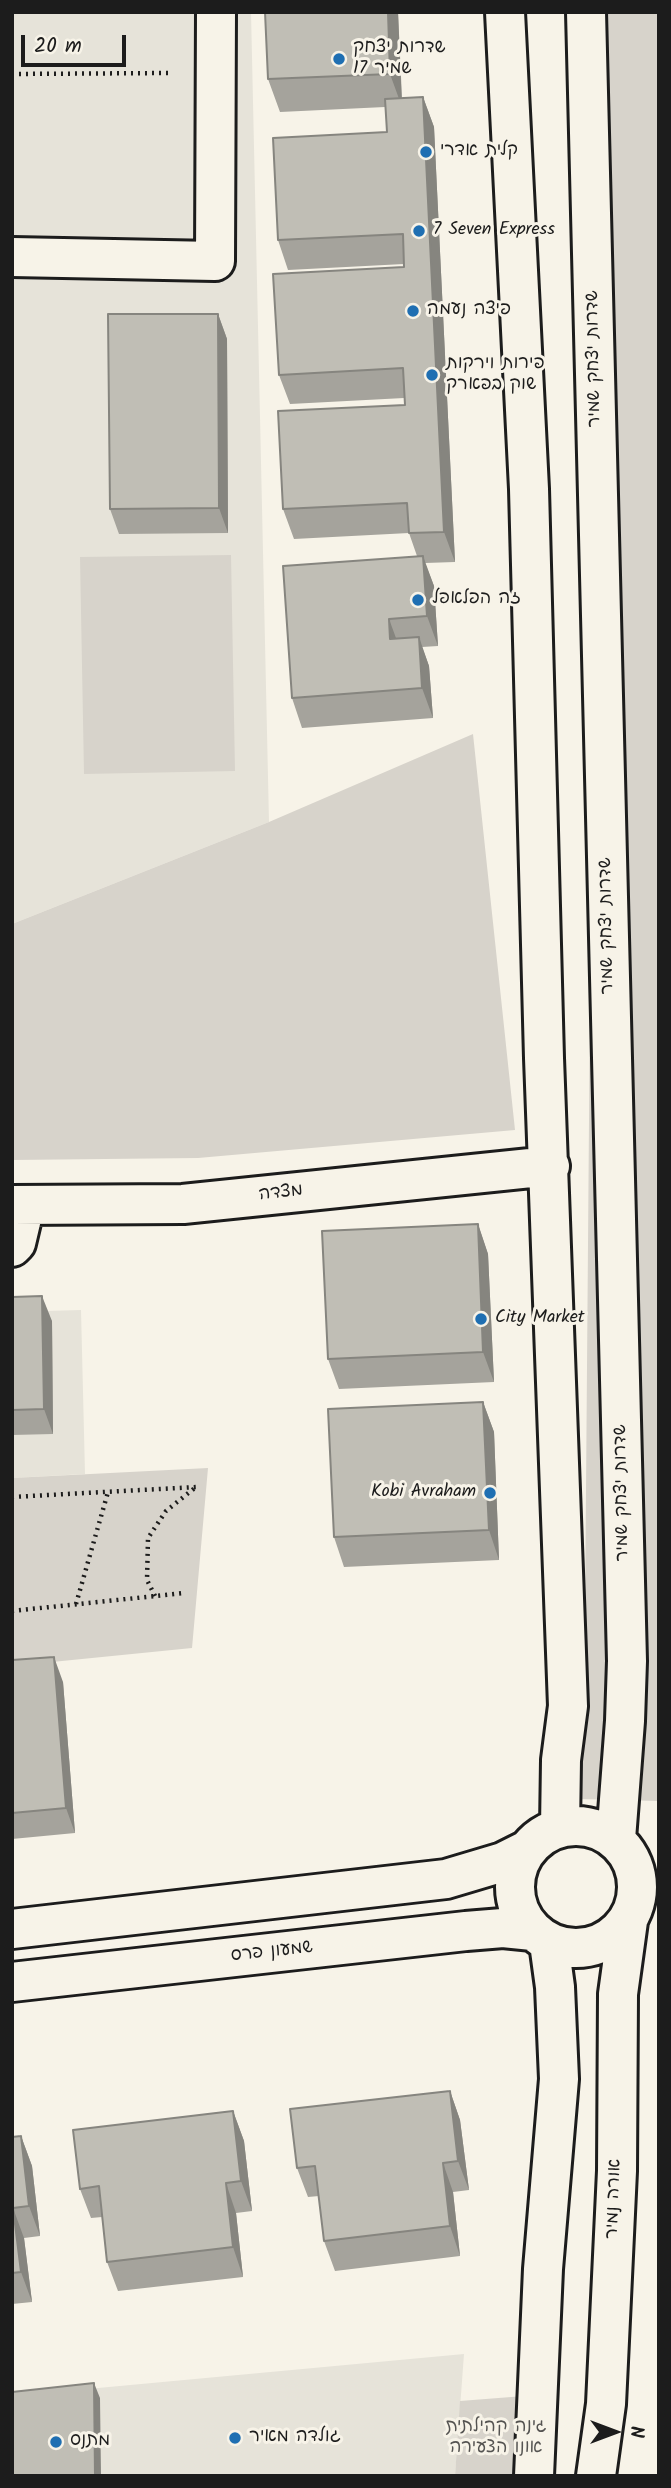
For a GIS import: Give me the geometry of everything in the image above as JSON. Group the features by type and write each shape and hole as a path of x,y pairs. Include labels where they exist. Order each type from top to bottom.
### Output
{"street":[{"path":"12,257 215,261 216,12"},
{"path":"505,12 529,489 544,1031 568,1706 561,1760 559,1828"},
{"name":"שדרות יצחק שמיר","path":"586,12 627,1661 615,1839"},
{"name":"מצדה","path":"19,1205 183,1204 550,1166"},
{"path":"12,1247 16,1243 19,1205"},
{"path":"579,1825 599,1829 615,1839 628,1853 635,1869 638,1887 635,1905 628,1921 616,1935 601,1944 584,1949 566,1948 541,1937 522,1917 516,1891 519,1866 527,1850 541,1836 559,1828 579,1825"},
{"path":"12,1929 446,1879 503,1862 527,1850"},
{"name":"אורה נמיר","path":"596,2476 606,2404 617,2171 618,1994 628,1921"},
{"name":"שמעון פרס","path":"12,1982 478,1930 503,1928 541,1937"},
{"path":"534,2476 543,2269 559,2079 555,1987 541,1937"}],"path":[{"path":"12,74 170,73"},
{"path":"12,1497 197,1487 166,1511 148,1538 147,1580 155,1596"},
{"path":"75,1604 108,1492"},
{"path":"12,1611 184,1593"}],"shaded area":[{"path":"12,12 251,12 269,822 12,924"},
{"path":"81,1310 85,1474 12,1478 12,1312"},
{"name":"גולדה מאיר","path":"464,2354 455,2476 12,2476 12,2396"}],"green space":[{"path":"598,12 659,12 659,1801 579,1799 584,1734"},
{"path":"231,555 235,771 84,774 80,557"},
{"path":"473,734 515,1130 198,1158 12,1160 12,924 269,822"},
{"path":"208,1468 192,1648 12,1666 12,1478"},
{"name":"גינה קהילתית אונו הצעירה","path":"537,2395 531,2476 455,2476 460,2401"}],"building":[{"name":"שדרות יצחק שמיר 17","path":"265,12 388,12 390,74 268,79"},
{"path":"423,97 444,532 409,533 407,503 283,509 278,411 405,405 403,368 279,375 273,274 404,267 403,234 278,240 273,138 387,132 385,99"},
{"path":"108,314 218,314 219,508 110,509"},
{"path":"423,556 427,616 389,619 390,639 419,637 422,688 292,698 283,566"},
{"path":"478,1224 483,1352 328,1359 322,1231"},
{"path":"42,1296 44,1409 12,1410 12,1297"},
{"path":"483,1402 489,1530 334,1537 328,1409"},
{"path":"54,1657 66,1808 12,1813 12,1660"},
{"path":"450,2091 458,2161 443,2163 450,2226 324,2241 315,2166 297,2168 290,2109"},
{"path":"233,2111 241,2181 226,2183 233,2247 107,2262 99,2186 80,2189 73,2130"},
{"path":"21,2136 29,2206 13,2208 21,2272 12,2273 12,2137"},
{"name":"מתנס","path":"94,2383 95,2476 12,2476 12,2392"}],"place":[{"name":"שדרות יצחק שמיר 17","path":"339,59"},
{"name":"קלית אדרי","path":"426,152"},
{"name":"7 Seven Express","path":"419,231"},
{"name":"פיצה נעמה","path":"413,311"},
{"name":"פירות וירקות שוק בפארק","path":"432,375"},
{"name":"זה הפלאפל","path":"418,600"},
{"name":"City Market","path":"481,1319"},
{"name":"Kobi Avraham","path":"490,1493"},
{"name":"גולדה מאיר","path":"235,2438"},
{"name":"מתנס","path":"56,2442"}]}
